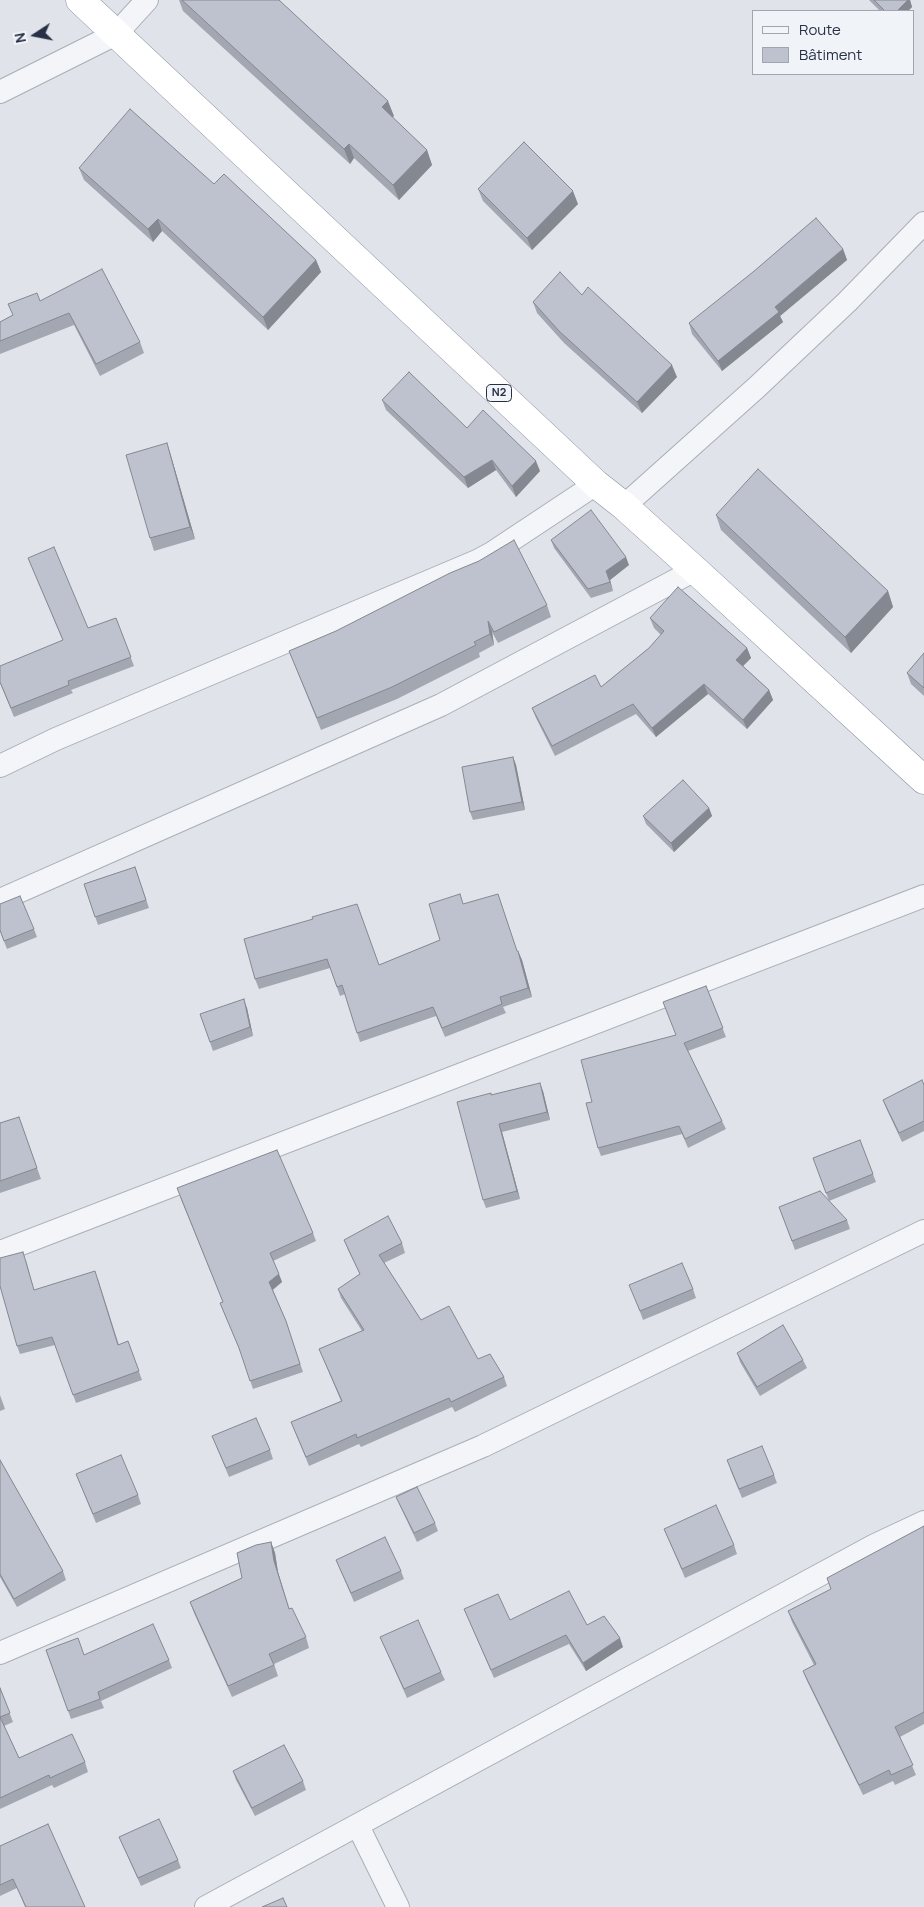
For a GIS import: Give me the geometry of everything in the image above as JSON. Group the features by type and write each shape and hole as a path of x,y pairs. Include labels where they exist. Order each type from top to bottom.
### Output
{"highway":[{"name":"N2","path":"80,0 596,484 624,506 695,570 924,780"}],"street":[{"path":"0,92 116,34 147,0"},
{"path":"624,506 764,381 847,302 924,223"},
{"path":"0,766 56,738 477,561 596,484"},
{"path":"0,900 441,705 695,570"},
{"path":"0,1252 924,896"},
{"path":"0,1653 483,1446 924,1231"},
{"path":"206,1907 876,1545 924,1522"},
{"path":"358,1826 398,1907"}],"building":[{"path":"182,0 279,0 388,101 382,107 427,150 393,185 349,144 344,149"},
{"path":"874,0 908,0 898,10 884,10"},
{"path":"130,109 214,184 224,174 316,260 263,317 158,219 148,229 79,168"},
{"path":"524,142 573,191 527,238 478,189"},
{"path":"816,218 843,249 775,307 779,312 718,361 689,323"},
{"path":"102,269 140,342 96,364 69,313 0,341 0,322 13,315 8,304 37,293 40,301"},
{"path":"560,272 582,295 588,287 672,365 637,402 559,331 533,302"},
{"path":"409,372 467,428 483,410 536,461 512,486 492,460 464,477 382,400"},
{"path":"167,443 190,527 150,538 126,455"},
{"path":"758,469 888,591 845,637 716,515"},
{"path":"591,510 626,557 606,571 610,582 588,589 551,540"},
{"path":"514,540 547,605 494,632 488,621 490,634 474,642 476,645 392,687 317,718 289,651 336,631 450,573 479,561"},
{"path":"54,547 88,628 116,618 131,657 68,681 69,685 11,708 0,682 0,666 63,640 28,558"},
{"path":"678,587 747,648 736,660 769,690 743,720 704,684 652,728 633,704 552,746 532,708 595,675 601,687 649,648 664,631 650,618"},
{"path":"924,653 924,688 907,673"},
{"path":"513,757 522,802 470,812 462,767"},
{"path":"683,780 709,808 671,843 643,816"},
{"path":"135,867 146,900 95,917 84,884"},
{"path":"460,894 463,904 498,894 518,951 528,988 500,997 502,1004 442,1028 433,1007 357,1033 342,985 337,987 327,959 255,979 244,939 357,904 379,965 440,940 429,904"},
{"path":"20,896 34,929 4,941 0,930 0,904"},
{"path":"706,986 723,1028 684,1043 722,1121 685,1139 679,1126 598,1148 586,1103 592,1102 581,1060 676,1035 663,1002"},
{"path":"244,999 250,1027 210,1042 200,1014"},
{"path":"922,1080 924,1085 924,1121 899,1133 883,1100"},
{"path":"540,1083 547,1112 499,1124 517,1191 483,1200 457,1102"},
{"path":"19,1117 37,1168 0,1181 0,1123"},
{"path":"860,1140 873,1174 826,1193 813,1158"},
{"path":"277,1150 313,1233 270,1253 279,1274 269,1282 286,1321 300,1364 250,1381 239,1348 220,1303 223,1302 177,1188"},
{"path":"820,1191 847,1220 792,1241 779,1207"},
{"path":"388,1216 402,1243 379,1255 421,1320 449,1306 478,1359 490,1354 504,1377 451,1402 449,1398 357,1438 356,1434 306,1457 291,1422 342,1401 319,1349 364,1330 338,1289 360,1274 344,1240"},
{"path":"23,1252 34,1290 95,1271 118,1345 128,1341 139,1371 73,1395 52,1337 17,1346 0,1286 0,1258"},
{"path":"682,1263 693,1289 640,1311 629,1285"},
{"path":"783,1325 803,1360 757,1387 737,1353"},
{"path":"256,1418 270,1450 226,1468 212,1436"},
{"path":"762,1446 774,1475 739,1489 727,1460"},
{"path":"121,1455 138,1495 93,1514 76,1474"},
{"path":"0,1460 63,1571 14,1599 0,1574"},
{"path":"417,1487 435,1523 414,1533 396,1497"},
{"path":"716,1505 734,1545 682,1569 664,1529"},
{"path":"924,1526 924,1712 895,1727 913,1765 891,1775 889,1770 859,1785 803,1671 816,1664 788,1611 831,1589 827,1578"},
{"path":"385,1537 401,1571 351,1593 336,1560"},
{"path":"271,1542 274,1561 289,1609 292,1608 306,1637 269,1654 274,1665 228,1686 190,1602 242,1578 237,1553 256,1545"},
{"path":"569,1591 587,1625 604,1616 620,1638 583,1663 566,1635 491,1670 464,1609 498,1594 510,1620"},
{"path":"418,1620 441,1672 404,1689 380,1637"},
{"path":"153,1624 169,1660 98,1692 100,1699 68,1711 46,1650 78,1638 84,1655"},
{"path":"0,1688 10,1713 0,1717"},
{"path":"0,1717 19,1758 72,1734 85,1762 50,1778 49,1775 0,1798"},
{"path":"284,1745 303,1781 252,1808 233,1771"},
{"path":"159,1819 178,1860 138,1878 119,1837"},
{"path":"48,1824 85,1907 26,1907 13,1879 0,1885 0,1846"},
{"path":"283,1898 287,1907 262,1907"}]}
